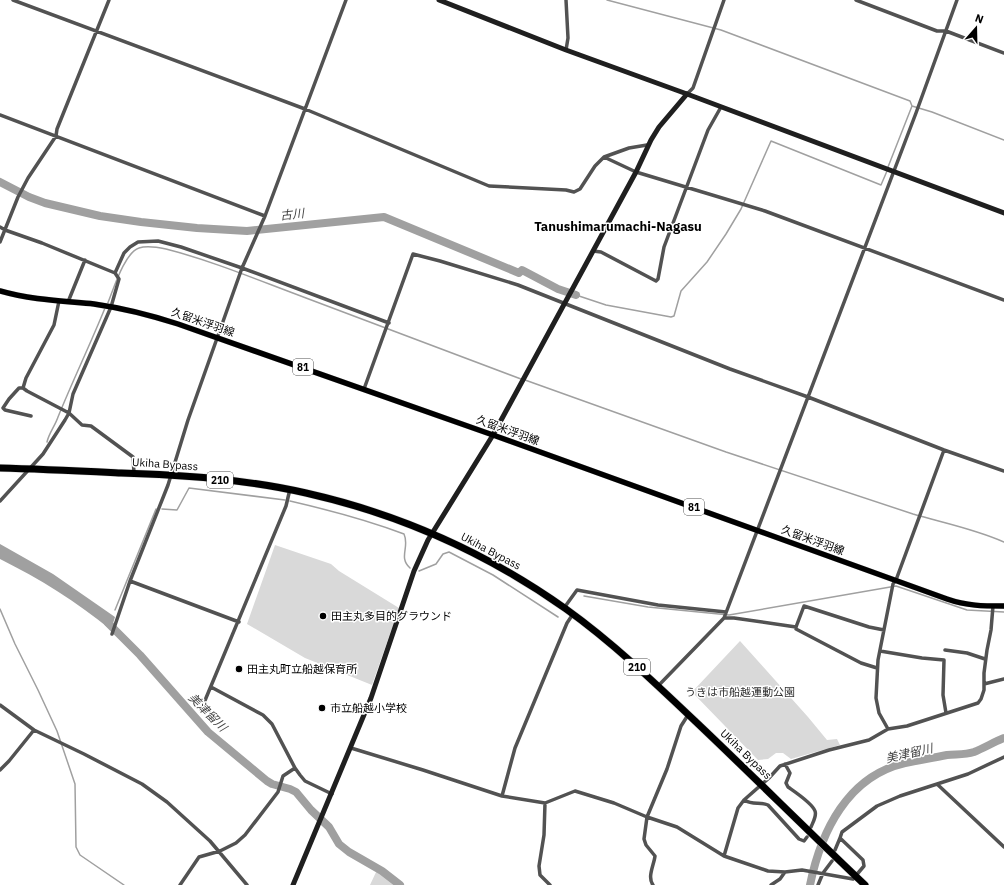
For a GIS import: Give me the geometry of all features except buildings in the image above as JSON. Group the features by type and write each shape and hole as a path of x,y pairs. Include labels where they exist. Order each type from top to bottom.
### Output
{"highway":[{"name":"Ukiha Bypass","path":"0,468 171,475 244,482 290,490 365,508 432,533 478,554 511,573 573,614 612,645 658,686 761,784 811,837 832,850 865,885"}],"main road":[{"name":"久留米浮羽線","path":"0,291 59,301 111,307 155,317 364,389 758,530 894,584 973,606 992,609 1004,606"}],"street":[{"path":"13,0 305,109 489,186 566,190 574,192 580,189 595,166 604,158 630,148 647,145"},
{"path":"0,242 18,197 28,178 56,136 57,129 109,0"},
{"path":"112,634 117,615 171,475 188,420 242,268 265,216 346,0"},
{"path":"439,0 566,50 1004,213"},
{"path":"566,0 568,38 566,50"},
{"path":"293,885 321,822 371,698 414,571 432,533 493,435 636,172 647,145 659,128 693,88 724,0"},
{"path":"856,0 936,31 946,31 1004,53"},
{"path":"658,686 725,615 957,0"},
{"path":"593,251 601,252 656,281 660,274 664,247 686,187 708,130 721,107"},
{"path":"0,115 265,216"},
{"path":"604,158 636,172 765,211 1004,300"},
{"path":"0,227 115,273 119,279 111,307 73,394 69,413 54,439 31,469 0,501"},
{"path":"115,273 124,254 130,247 138,242 158,241 181,247 242,268 389,323"},
{"path":"364,389 413,254 518,285 730,369 808,397 1004,472"},
{"path":"68,302 85,260"},
{"path":"24,388 26,378 54,325 59,301"},
{"path":"31,416 5,410 3,408 19,388 24,388 69,413 82,425 91,426 133,457 134,473"},
{"path":"888,729 877,708 876,698 877,668 884,630 894,584 944,450"},
{"path":"201,710 239,622 286,506 290,490"},
{"path":"130,581 239,622"},
{"path":"564,608 577,590 658,605 725,615 734,618 796,627 796,629 861,663 877,668"},
{"path":"796,627 804,606 869,627 884,630"},
{"path":"724,856 738,808 744,800 780,766 869,740 888,729 907,726 978,703 983,695 984,673 991,630 992,609"},
{"path":"502,796 515,748 541,689 567,623 573,614"},
{"path":"945,650 967,653 986,659"},
{"path":"880,651 944,660 943,690 946,713"},
{"path":"984,684 1004,679"},
{"path":"211,687 263,715 272,724 294,768 305,781 332,794"},
{"path":"0,705 34,730 142,784 167,802 220,851 247,885"},
{"path":"653,885 650,882 655,856 646,846 644,839 647,817 667,769 681,726 688,715"},
{"path":"0,770 34,730"},
{"path":"351,748 502,796 545,803 575,791 614,803 678,828 724,856 768,871 785,872 802,870 852,879 864,866 862,860 840,838"},
{"path":"832,850 842,832 877,806 900,796 968,774 1004,757"},
{"path":"784,764 790,773 786,783 815,811 815,816 811,827"},
{"path":"180,885 199,857 220,851 236,843 245,835 278,792 284,776 294,768"},
{"path":"937,784 1004,848"},
{"path":"744,800 750,804 764,803 768,805 799,839 804,841 811,837"},
{"path":"545,803 544,835 539,866 540,875 549,885"},
{"path":"818,885 823,873 832,861"},
{"path":"771,885 780,879 785,872"}],"green space":[{"name":"田主丸多目的グラウンド","path":"275,545 331,564 339,571 399,608 372,685 305,658 247,624"},
{"name":"うきは市船越運動公園","path":"740,641 827,740 837,739 840,745 791,759 783,753 776,753 768,759 758,760 692,692"},
{"path":"377,870 398,885 370,885"}],"shaded area":[{"path":"0,544 53,574 115,617 111,630 58,592 0,559"}],"waterway":[{"path":"607,0 721,30 910,101 912,106 932,112 1004,140"},
{"path":"888,167 912,106"},
{"path":"576,295 606,305 671,317 674,316 681,291 707,262 741,209 771,141 881,185 887,171"},
{"name":"古川","path":"0,182 29,197 45,203 100,216 197,228 247,231 384,217 519,273 522,270 558,289 576,295"},
{"path":"107,305 124,265 134,251 145,247 166,249 201,259 521,379"},
{"path":"47,442 105,308"},
{"path":"525,380 726,452 913,514 971,530 1004,542"},
{"path":"162,509 177,510 189,488 285,500"},
{"path":"290,501 376,524 404,534 406,543 404,556 410,568"},
{"path":"115,610 156,509"},
{"path":"419,571 436,564 443,554 449,552 493,575 558,617"},
{"path":"584,596 648,607 729,615 896,586 967,610 1004,612"},
{"path":"0,609 15,644 57,731 75,784 76,847 80,855 124,885"},
{"name":"美津留川","path":"108,623 140,655 208,732 267,781 296,792 311,810 329,827 339,844 349,852 382,871 400,885"},
{"name":"美津留川","path":"810,885 821,845 830,826 840,809 853,793 868,780 885,770 905,763 947,755 971,753 1004,738"}],"place":[{"name":"田主丸多目的グラウンド","path":"323,616"},
{"name":"田主丸町立船越保育所","path":"239,669"},
{"name":"市立船越小学校","path":"322,708"}],"district":[{"name":"Tanushimarumachi-Nagasu","path":"618,226"}]}
